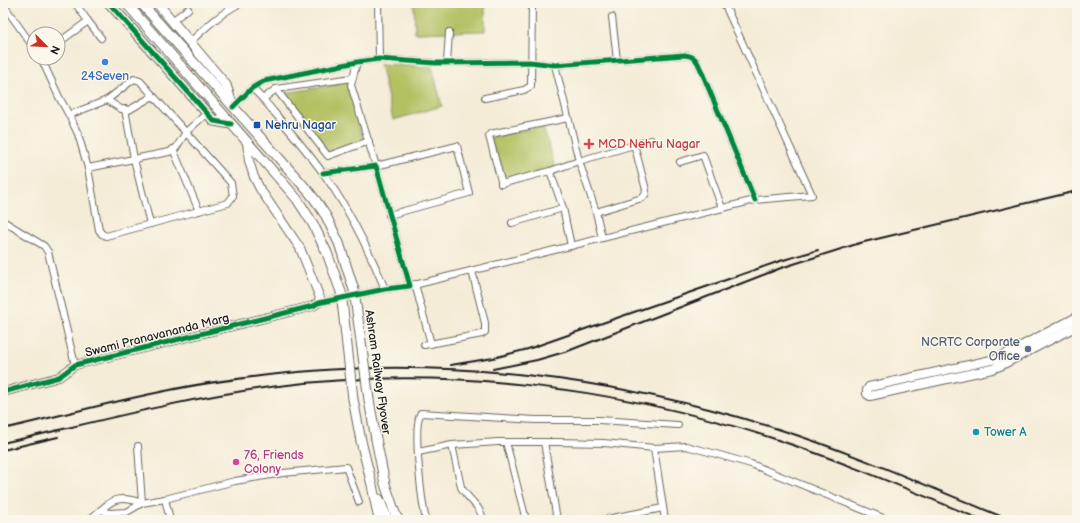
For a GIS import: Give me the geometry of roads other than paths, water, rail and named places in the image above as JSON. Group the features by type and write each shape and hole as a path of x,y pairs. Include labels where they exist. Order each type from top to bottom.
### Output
{"main road":[{"path":"109,3 214,121 231,124"},
{"path":"126,3 297,199 313,224 327,253 341,292 353,399 379,520"},
{"name":"Ashram Railway Flyover","path":"141,3 309,192 326,216 339,243 354,290 369,400 376,439 385,484 397,520"},
{"path":"157,3 226,85 233,107"},
{"path":"372,485 397,520"}],"street":[{"path":"84,3 77,6 101,38"},
{"path":"190,42 203,29 240,3"},
{"path":"378,3 379,59"},
{"path":"485,98 524,90 531,86 532,81 530,62 532,3"},
{"path":"247,142 249,161 254,177 260,189 300,248 320,298 318,303 412,285 472,271 755,200 812,196 724,3"},
{"path":"3,4 26,37"},
{"path":"172,21 188,10"},
{"path":"612,18 617,60"},
{"path":"66,37 88,21"},
{"path":"447,63 449,32"},
{"path":"233,107 252,88 264,81 379,59 447,63 530,62 555,65 684,55 691,56 697,61 755,200"},
{"path":"357,62 351,85 369,141 389,215 431,344"},
{"path":"555,65 579,161 596,212 602,238"},
{"path":"44,66 78,134 88,168 99,230 102,234 106,236 228,203 233,196 232,183 140,81 134,79 107,100 69,114"},
{"path":"263,99 276,89 352,78"},
{"path":"252,88 263,99 323,173 345,206 360,232 385,289"},
{"path":"276,89 328,156 369,141"},
{"path":"107,100 125,110 132,109 152,96"},
{"path":"125,110 134,159 150,224"},
{"path":"88,168 169,152 176,148 186,132 207,114"},
{"path":"568,118 490,134 489,136 501,184 550,171 651,140"},
{"path":"596,212 642,198 645,195 646,190 634,144"},
{"path":"323,173 376,166 457,146 469,193 389,215"},
{"path":"173,149 199,211"},
{"path":"680,162 703,155 722,208"},
{"path":"550,171 563,208 572,246"},
{"path":"512,223 563,208"},
{"path":"3,221 44,246 48,252 75,365"},
{"path":"424,345 482,334 485,332 485,323 472,271"},
{"name":"Swami Pranavananda Marg","path":"3,392 59,377 75,365 305,308 318,303"},
{"path":"1077,317 996,359 869,387 867,394 870,396 992,369 1077,326"},
{"path":"426,520 418,452 418,418 421,413 535,420 599,420 678,425"},
{"path":"418,452 469,443 506,442 604,443 654,448 686,446 751,464 888,520"},
{"path":"506,442 526,520"},
{"path":"544,442 557,520"},
{"path":"452,445 461,487 464,493 480,510 483,520"},
{"path":"138,446 142,503"},
{"path":"654,448 665,520"},
{"path":"101,510 109,513 126,512 142,503 165,499 235,480 283,473 346,467 359,502"},
{"path":"89,520 110,502 117,499 132,499 142,503"},
{"path":"165,499 170,520"},
{"path":"602,520 663,508"},
{"path":"126,512 126,520"},
{"path":"916,520 921,520"}],"railway":[{"path":"493,369 537,360 568,351 781,268 860,243 1077,191"},
{"path":"451,365 493,358 528,349 780,261 818,250"},
{"path":"3,429 170,390 207,383 268,375 333,369 397,368 462,370 526,375 590,384 653,396 716,411 778,429 837,449 1010,520"},
{"path":"3,443 169,405 270,387 334,381 398,378 462,380 526,385 589,393 652,405 775,439 827,457 982,520"},
{"path":"3,450 58,437"}],"place":[{"name":"24Seven","path":"105,62"},
{"name":"Nehru Nagar","path":"257,125"},
{"name":"MCD Nehru Nagar","path":"589,144"},
{"name":"NCRTC Corporate Office","path":"1028,349"},
{"name":"Tower A","path":"976,432"},
{"name":"76, Friends Colony","path":"236,462"}]}
